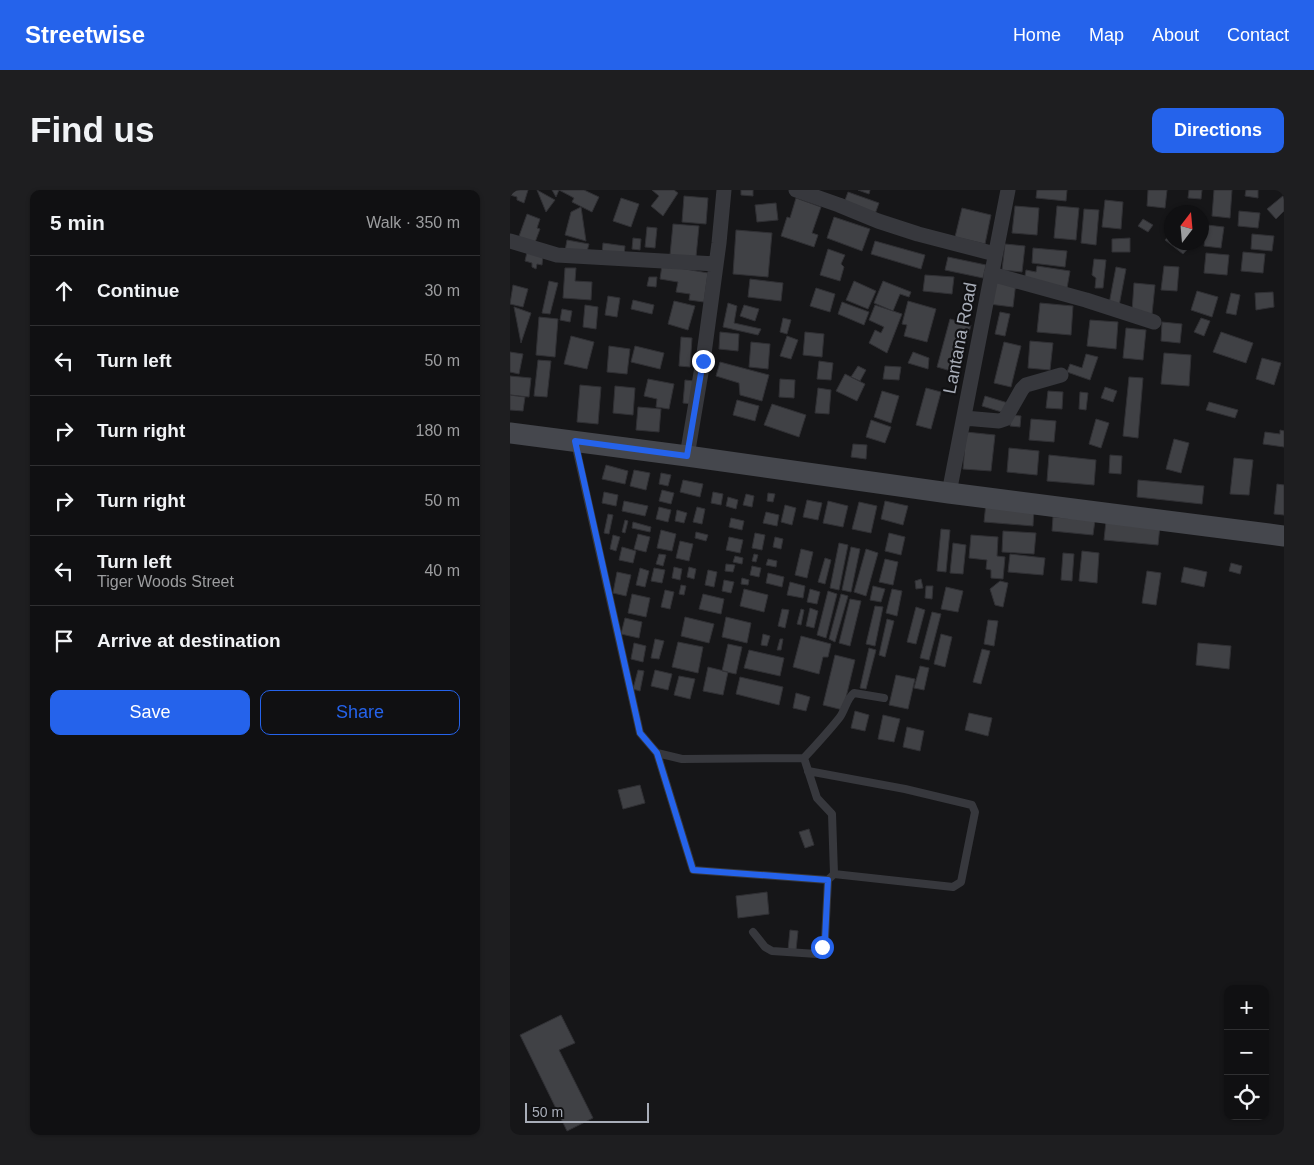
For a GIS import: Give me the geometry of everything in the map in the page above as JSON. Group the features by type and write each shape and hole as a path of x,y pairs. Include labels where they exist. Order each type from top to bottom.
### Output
{"street":[{"path":"687,456 703,361 724,190"},
{"path":"796,190 918,234 995,254"},
{"name":"Lantana Road","path":"949,492 1008,190"},
{"path":"510,241 557,255 716,264"},
{"path":"991,274 1086,300 1154,322"},
{"path":"964,418 999,421 1005,419 1026,385 1061,375"},
{"path":"510,433 1284,536"}],"lane":[{"path":"575,441 640,733 657,753 693,870 831,877 953,887 961,882 975,812 972,805 905,789 808,771"},
{"path":"657,753 682,759 804,758 840,718 851,695 854,693 884,698"},
{"path":"753,932 765,947 772,951 817,954 825,939 831,877 832,814 817,798 804,758"}],"building":[{"path":"511,190 528,190 524,203 517,200 517,197 510,195"},
{"path":"537,190 555,200 546,212"},
{"path":"552,190 559,190 556,197"},
{"path":"559,190 584,190 599,197 592,212 572,202 574,198"},
{"path":"652,190 674,190 678,193 663,216 651,206 659,196"},
{"path":"741,190 753,190 753,196 741,195"},
{"path":"858,190 870,190 869,194"},
{"path":"1037,190 1067,190 1066,201 1036,198"},
{"path":"1148,190 1167,190 1164,208 1147,206"},
{"path":"1189,190 1202,190 1201,199 1188,198"},
{"path":"1214,190 1232,190 1230,218 1212,216"},
{"path":"1246,190 1258,190 1258,198 1245,196"},
{"path":"848,192 879,203 875,214 844,203"},
{"path":"1284,195 1284,211 1276,219 1267,209"},
{"path":"684,196 708,198 706,224 682,222"},
{"path":"621,198 639,204 631,227 613,221"},
{"path":"796,198 821,207 812,233 818,235 814,247 781,236 787,217 790,218"},
{"path":"1105,200 1123,202 1121,229 1102,227"},
{"path":"776,203 778,220 757,222 755,205"},
{"path":"1015,206 1039,208 1037,235 1012,233"},
{"path":"1057,206 1079,208 1076,240 1054,238"},
{"path":"581,207 586,241 565,235 571,212"},
{"path":"962,208 991,215 985,244 955,237"},
{"path":"1084,209 1099,210 1096,245 1081,243"},
{"path":"1239,211 1260,213 1258,228 1238,226"},
{"path":"527,214 540,219 537,228 540,229 534,245 518,239"},
{"path":"834,217 870,229 862,251 827,238"},
{"path":"1143,219 1153,225 1148,232 1138,226"},
{"path":"673,224 699,226 696,257 670,255"},
{"path":"1209,225 1224,227 1221,248 1209,247"},
{"path":"647,227 657,228 655,248 645,247"},
{"path":"736,230 772,233 768,277 733,274"},
{"path":"1252,234 1274,236 1272,251 1251,249"},
{"path":"633,238 641,239 640,250 632,249"},
{"path":"1130,238 1130,252 1112,252 1112,239"},
{"path":"567,240 589,244 586,255 565,251"},
{"path":"875,241 925,255 921,269 871,254"},
{"path":"603,243 625,246 624,256 602,254"},
{"path":"1005,244 1025,246 1022,272 1002,270"},
{"path":"1033,248 1067,251 1065,267 1032,263"},
{"path":"828,249 845,255 841,264 844,267 840,281 820,275"},
{"path":"1178,250 1187,250 1183,254"},
{"path":"527,252 543,255 542,265 537,264 536,269 532,267 532,263 525,261"},
{"path":"1243,252 1265,254 1263,273 1241,271"},
{"path":"1206,253 1229,255 1227,275 1204,273"},
{"path":"948,257 986,265 983,278 945,270"},
{"path":"1094,259 1106,260 1103,288 1095,288 1096,278 1092,275"},
{"path":"662,265 708,273 704,302 689,300 690,294 676,292 678,282 660,279"},
{"path":"1037,266 1070,271 1067,288 1024,282 1026,270 1036,272"},
{"path":"1164,266 1179,267 1177,291 1161,290"},
{"path":"1116,267 1126,269 1119,306 1109,304"},
{"path":"565,268 576,268 575,281 592,282 591,300 563,298"},
{"path":"925,275 954,277 952,294 923,291"},
{"path":"649,277 657,277 656,287 647,286"},
{"path":"750,279 783,283 781,301 748,297"},
{"path":"991,280 1016,282 1013,307 989,304"},
{"path":"549,281 558,283 550,314 542,313"},
{"path":"854,281 876,291 868,309 846,300"},
{"path":"883,281 911,292 909,297 900,294 893,311 874,303"},
{"path":"1134,283 1155,285 1152,314 1132,312"},
{"path":"513,285 528,289 523,307 510,304"},
{"path":"816,288 835,294 830,312 810,306"},
{"path":"1197,291 1218,297 1212,317 1191,310"},
{"path":"1273,292 1274,307 1256,310 1255,293"},
{"path":"1231,293 1240,295 1236,315 1226,313"},
{"path":"608,296 620,298 617,317 605,315"},
{"path":"633,300 654,305 652,314 631,309"},
{"path":"674,301 695,306 688,330 668,324"},
{"path":"908,301 936,309 927,342 904,336 907,325 902,324"},
{"path":"842,302 869,312 864,325 838,314"},
{"path":"728,303 737,306 734,323 761,329 758,335 723,327"},
{"path":"1040,303 1073,306 1071,335 1037,332"},
{"path":"585,305 598,307 596,329 583,327"},
{"path":"744,305 759,309 755,321 740,316"},
{"path":"875,305 902,314 887,353 869,343 875,330 881,333 884,327 869,320"},
{"path":"514,307 531,313 521,343"},
{"path":"562,309 572,311 570,322 560,320"},
{"path":"1000,312 1010,314 1005,336 995,334"},
{"path":"539,317 558,319 555,357 536,355"},
{"path":"783,318 791,320 787,334 780,332"},
{"path":"1201,318 1210,321 1204,336 1194,332"},
{"path":"950,319 971,325 958,373 937,367"},
{"path":"1090,320 1118,322 1116,349 1087,346"},
{"path":"1162,322 1182,324 1180,343 1161,341"},
{"path":"1126,328 1146,330 1143,360 1123,358"},
{"path":"720,332 739,334 738,351 719,349"},
{"path":"805,332 824,334 822,357 803,355"},
{"path":"1221,332 1253,343 1246,363 1213,352"},
{"path":"571,336 594,342 587,369 564,364"},
{"path":"787,336 798,340 791,359 780,356"},
{"path":"681,337 692,338 690,367 679,366"},
{"path":"1030,341 1053,343 1050,370 1028,368"},
{"path":"751,342 770,344 768,369 749,367"},
{"path":"1004,342 1021,346 1011,387 994,383"},
{"path":"609,346 630,349 627,374 607,372"},
{"path":"635,346 664,353 660,369 631,362"},
{"path":"510,352 523,354 519,374 510,372"},
{"path":"913,352 929,358 928,369 908,363"},
{"path":"1164,353 1191,355 1189,386 1161,384"},
{"path":"1086,354 1098,357 1090,380 1067,372 1070,364 1082,368"},
{"path":"1262,358 1281,363 1274,385 1256,379"},
{"path":"538,360 551,361 547,397 534,396"},
{"path":"819,361 833,363 831,380 817,379"},
{"path":"720,362 769,375 762,401 740,395 739,383 716,376"},
{"path":"858,366 866,370 860,381 851,377"},
{"path":"885,366 901,367 899,380 883,379"},
{"path":"845,374 865,384 857,401 836,391"},
{"path":"510,376 531,378 529,397 510,395"},
{"path":"1129,377 1143,378 1138,438 1123,436"},
{"path":"648,379 674,384 669,409 656,407 657,399 644,396"},
{"path":"780,379 795,380 794,398 779,397"},
{"path":"685,380 694,381 692,404 683,403"},
{"path":"580,385 601,387 598,424 577,422"},
{"path":"615,386 635,388 633,415 613,413"},
{"path":"1105,387 1117,391 1113,402 1101,398"},
{"path":"818,388 831,390 829,414 815,413"},
{"path":"926,388 941,392 931,429 916,425"},
{"path":"882,391 899,396 891,423 874,417"},
{"path":"1048,391 1063,392 1062,409 1046,408"},
{"path":"1080,392 1088,393 1086,410 1079,409"},
{"path":"510,395 525,397 523,411 510,410"},
{"path":"985,396 1008,403 1005,413 982,406"},
{"path":"737,400 759,406 755,421 733,415"},
{"path":"1209,402 1238,410 1235,418 1206,410"},
{"path":"772,404 806,415 799,437 764,425"},
{"path":"638,407 661,409 659,432 636,430"},
{"path":"1011,415 1021,416 1020,427 1010,426"},
{"path":"1031,419 1056,421 1054,442 1029,440"},
{"path":"1096,419 1109,423 1101,448 1089,444"},
{"path":"871,420 891,427 885,443 866,437"},
{"path":"1280,430 1284,431 1284,447 1263,444 1265,432 1280,434"},
{"path":"966,432 995,435 991,471 963,469"},
{"path":"1174,439 1189,443 1181,473 1166,469"},
{"path":"853,444 867,445 866,459 851,457"},
{"path":"1009,448 1039,451 1037,475 1007,472"},
{"path":"1049,455 1096,460 1094,485 1047,481"},
{"path":"1110,455 1122,456 1121,474 1109,473"},
{"path":"1234,458 1253,460 1249,495 1230,494"},
{"path":"606,465 628,471 625,484 602,479"},
{"path":"634,470 650,473 646,490 630,486"},
{"path":"661,473 671,475 668,486 659,484"},
{"path":"683,480 703,484 700,497 680,492"},
{"path":"1138,480 1204,486 1202,504 1137,497"},
{"path":"1277,484 1284,485 1284,515 1274,514"},
{"path":"662,490 674,493 671,504 659,501"},
{"path":"604,492 618,495 616,506 602,503"},
{"path":"713,492 723,494 721,505 711,503"},
{"path":"768,493 775,494 773,502 767,501"},
{"path":"746,494 754,496 752,507 743,505"},
{"path":"728,497 738,500 736,509 726,506"},
{"path":"807,500 822,503 818,520 803,517"},
{"path":"624,501 648,506 645,516 622,511"},
{"path":"828,501 848,506 843,527 823,523"},
{"path":"885,501 908,506 903,525 881,519"},
{"path":"859,502 877,506 871,533 852,529"},
{"path":"986,503 1034,508 1033,526 984,522"},
{"path":"785,505 796,508 792,525 781,522"},
{"path":"659,507 671,510 668,522 656,519"},
{"path":"697,507 705,509 702,524 693,522"},
{"path":"677,510 687,513 684,523 675,521"},
{"path":"766,512 779,515 777,526 763,523"},
{"path":"608,514 613,515 609,534 604,533"},
{"path":"1053,517 1095,520 1093,535 1052,531"},
{"path":"731,518 744,521 742,530 729,527"},
{"path":"625,520 628,521 625,533 622,532"},
{"path":"1106,521 1160,526 1158,545 1104,540"},
{"path":"633,522 651,527 650,532 632,528"},
{"path":"941,529 950,530 946,572 937,571"},
{"path":"661,530 676,534 672,551 657,548"},
{"path":"1003,531 1036,533 1034,554 1002,552"},
{"path":"696,532 708,535 706,541 695,538"},
{"path":"755,533 765,535 762,550 752,548"},
{"path":"889,533 905,537 901,555 885,551"},
{"path":"638,534 650,537 646,552 634,549"},
{"path":"613,535 620,537 616,551 610,549"},
{"path":"971,535 998,537 997,556 1005,557 1003,579 991,578 991,570 986,569 987,560 969,558"},
{"path":"729,537 743,540 740,553 726,550"},
{"path":"775,537 783,539 781,549 773,547"},
{"path":"680,541 693,544 689,561 676,558"},
{"path":"839,543 848,545 839,590 830,588"},
{"path":"953,543 966,545 963,574 950,573"},
{"path":"622,547 636,551 633,563 619,560"},
{"path":"851,547 860,549 851,592 842,590"},
{"path":"801,549 813,552 807,578 795,575"},
{"path":"866,549 878,553 866,596 854,592"},
{"path":"1082,551 1099,553 1097,583 1079,581"},
{"path":"1063,553 1074,554 1072,581 1061,580"},
{"path":"659,554 666,555 663,566 656,564"},
{"path":"754,554 758,555 756,562 752,561"},
{"path":"1010,554 1045,558 1043,575 1008,572"},
{"path":"735,556 743,558 742,564 733,562"},
{"path":"825,558 831,560 825,584 818,582"},
{"path":"768,559 777,561 776,567 766,565"},
{"path":"885,559 898,562 893,585 879,582"},
{"path":"1231,563 1242,566 1240,574 1229,571"},
{"path":"726,564 735,565 733,572 725,571"},
{"path":"752,566 761,568 759,577 750,575"},
{"path":"674,567 682,569 680,580 672,578"},
{"path":"689,567 696,569 694,579 687,577"},
{"path":"1184,567 1207,572 1204,587 1181,582"},
{"path":"640,568 649,571 645,587 636,585"},
{"path":"654,568 665,570 662,583 651,581"},
{"path":"708,570 717,572 714,587 705,585"},
{"path":"1147,571 1161,573 1156,605 1142,603"},
{"path":"617,572 631,575 626,596 613,593"},
{"path":"768,573 784,577 782,587 766,583"},
{"path":"742,578 749,580 748,585 741,584"},
{"path":"921,579 923,588 916,589 915,581"},
{"path":"724,580 734,582 731,593 722,591"},
{"path":"1000,581 1008,583 1003,607 995,605 990,589"},
{"path":"790,582 805,586 803,598 787,595"},
{"path":"681,585 686,586 684,595 679,594"},
{"path":"873,586 885,589 881,602 870,600"},
{"path":"926,586 933,586 932,599 925,598"},
{"path":"946,587 963,591 958,612 941,609"},
{"path":"744,589 768,595 764,612 740,606"},
{"path":"810,589 820,592 817,604 807,602"},
{"path":"892,589 902,591 897,616 886,613"},
{"path":"665,590 674,592 670,609 661,607"},
{"path":"828,591 837,594 826,638 817,635"},
{"path":"632,594 650,598 646,617 628,613"},
{"path":"703,594 724,599 721,614 699,609"},
{"path":"841,594 848,596 835,642 829,639"},
{"path":"850,599 861,601 850,646 839,643"},
{"path":"875,606 883,607 875,646 866,644"},
{"path":"916,607 925,610 916,644 907,642"},
{"path":"810,608 818,611 814,628 806,626"},
{"path":"782,609 789,610 785,628 778,626"},
{"path":"801,609 804,610 801,625 797,624"},
{"path":"932,612 941,614 929,660 920,658"},
{"path":"685,617 714,624 709,643 681,636"},
{"path":"726,617 751,623 747,643 722,637"},
{"path":"625,618 642,622 639,638 621,634"},
{"path":"887,619 894,621 885,657 879,655"},
{"path":"988,620 998,621 994,646 984,644"},
{"path":"763,634 770,636 767,646 761,645"},
{"path":"941,634 952,637 945,667 934,664"},
{"path":"801,636 831,644 828,657 823,657 819,674 793,667"},
{"path":"655,639 664,641 659,659 651,658"},
{"path":"780,639 783,639 781,650 777,650"},
{"path":"678,642 703,647 698,673 672,667"},
{"path":"634,643 646,646 643,662 631,659"},
{"path":"1198,643 1231,646 1229,669 1196,665"},
{"path":"728,644 742,647 736,674 722,671"},
{"path":"869,648 876,650 866,689 860,688"},
{"path":"982,649 990,651 981,684 973,682"},
{"path":"749,650 784,658 780,676 744,668"},
{"path":"835,655 855,660 843,710 823,705"},
{"path":"920,666 929,668 924,690 914,688"},
{"path":"708,667 728,672 723,695 703,691"},
{"path":"638,670 644,671 640,691 633,689"},
{"path":"655,670 672,674 668,690 651,686"},
{"path":"896,675 915,679 908,709 889,705"},
{"path":"679,676 695,679 690,699 674,695"},
{"path":"740,677 783,687 779,705 736,694"},
{"path":"796,693 810,697 806,711 793,708"},
{"path":"855,711 869,715 865,731 851,728"},
{"path":"969,713 992,718 988,736 965,730"},
{"path":"883,715 900,719 894,742 878,739"},
{"path":"907,727 924,731 920,751 903,747"},
{"path":"640,785 645,803 623,809 618,790"},
{"path":"809,829 814,845 805,848 799,832"},
{"path":"767,892 769,914 738,918 736,896"},
{"path":"790,930 798,931 796,950 788,950"},
{"path":"561,1015 575,1043 559,1050 593,1118 567,1131 520,1035"}],"route":[{"path":"703,361 687,456 575,441 640,733 657,753 693,870 828,880 825,939 822,947"}]}
